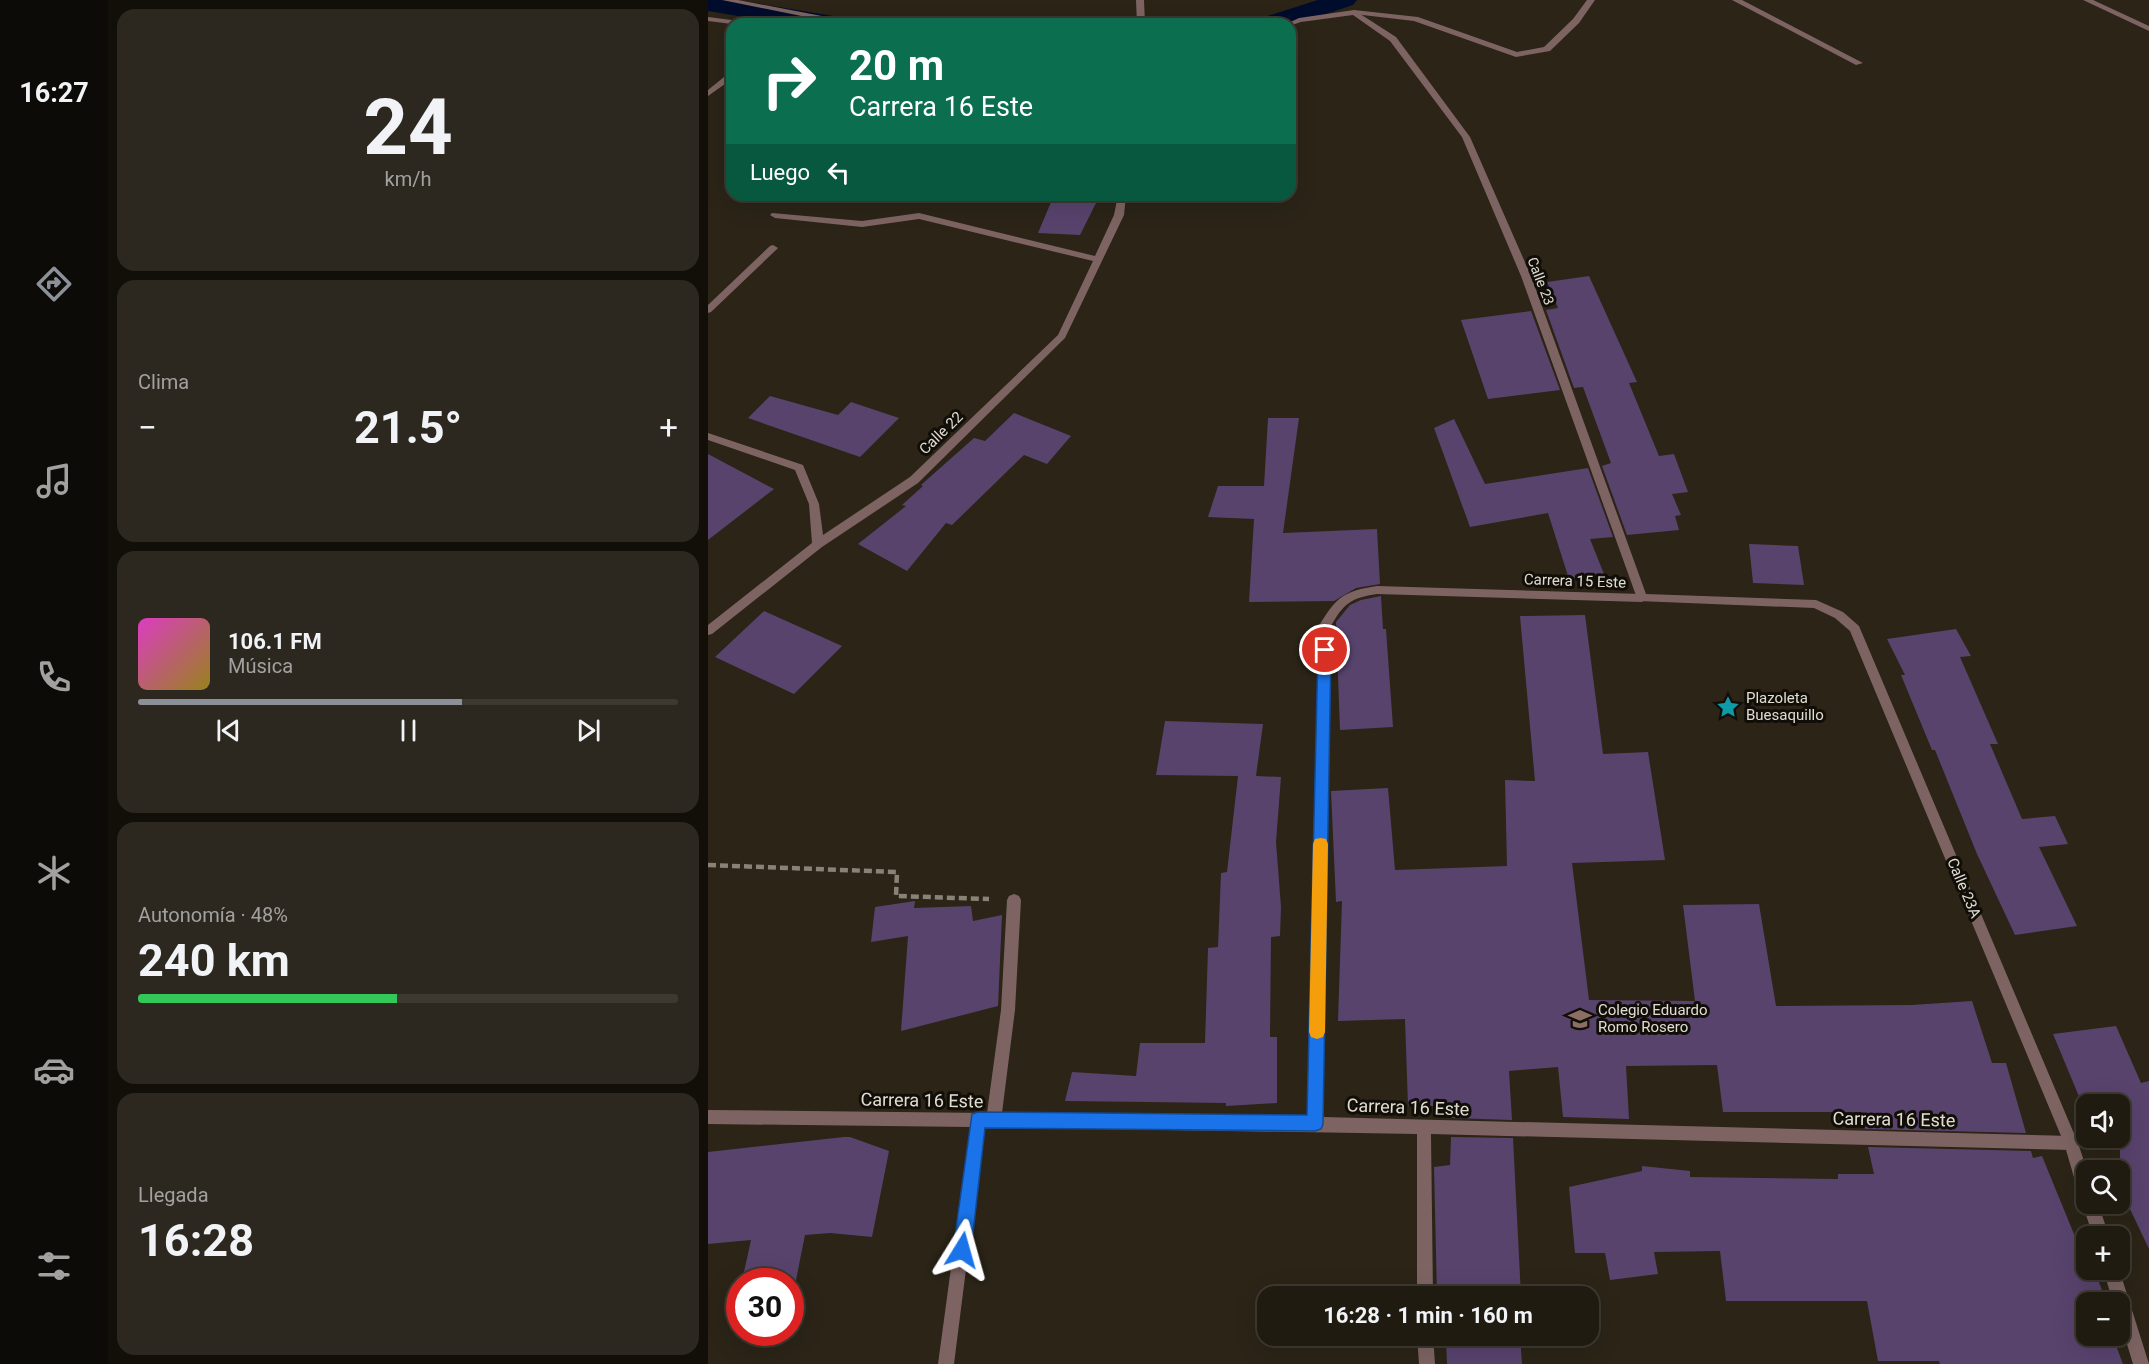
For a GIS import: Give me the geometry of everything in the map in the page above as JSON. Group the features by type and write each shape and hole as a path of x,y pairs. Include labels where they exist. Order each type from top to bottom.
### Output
{"street":[{"path":"726,0 821,18"},
{"path":"1140,0 1141,18"},
{"path":"1296,21 1354,12 1415,19 1516,55 1547,49 1576,21 1591,0"},
{"path":"1737,0 1859,63"},
{"path":"2087,0 2149,29"},
{"name":"Calle 23","path":"1354,12 1394,39 1466,137 1526,276 1642,598"},
{"path":"708,19 726,21"},
{"path":"708,94 726,80"},
{"name":"Calle 22","path":"708,631 818,544 914,480 1062,336 1119,215 1121,201"},
{"path":"775,215 862,224 919,216 1098,259"},
{"path":"708,310 772,248"},
{"path":"708,436 799,468 814,504 818,544"},
{"name":"Carrera 15 Este","path":"1315,1124 1325,626 1337,604 1353,594 1377,590 1816,604"},
{"name":"Calle 23A","path":"1816,604 1839,615 1855,629 2076,1160"},
{"path":"946,1364 986,1120 1008,1010 1014,900"},
{"name":"Carrera 16 Este","path":"708,1117 1315,1124 2071,1143"},
{"path":"1424,1127 1425,1286"},
{"path":"2114,1280 2141,1364"},
{"path":"1426,1346 1427,1364"}],"path":[{"path":"708,865 897,872 896,896 1014,900"}],"building":[{"path":"1051,201 1097,201 1080,235 1038,233"},
{"path":"1589,276 1637,382 1629,383 1659,456 1674,454 1688,492 1672,494 1681,515 1675,516 1679,530 1627,535 1602,466 1611,463 1583,387 1574,388 1546,310 1558,308 1547,282"},
{"path":"1531,311 1560,390 1488,399 1461,320"},
{"path":"770,396 838,415 851,402 899,418 860,457 748,418"},
{"path":"1014,413 1071,436 1047,464 1024,455 952,525 946,523 907,571 858,544 906,506 902,505 923,486 921,485 974,438 985,441"},
{"path":"1268,418 1299,418 1283,533 1377,529 1380,584 1356,588 1334,601 1249,602 1254,519 1208,517 1218,486 1264,486"},
{"path":"1454,419 1485,484 1588,468 1613,537 1590,539 1604,574 1569,579 1548,513 1470,527 1434,428"},
{"path":"708,454 774,489 708,540"},
{"path":"1749,544 1798,546 1804,585 1753,583"},
{"path":"1381,596 1383,629 1386,629 1393,727 1340,730 1336,622 1350,605"},
{"path":"764,611 842,646 794,694 715,657"},
{"path":"1585,615 1603,754 1648,752 1665,860 1572,863 1589,1000 1695,1001 1683,905 1759,904 1776,1006 1912,1005 1972,1001 1992,1063 2006,1063 2026,1133 1865,1129 1861,1112 1723,1112 1717,1065 1626,1066 1629,1119 1563,1117 1558,1067 1509,1071 1512,1120 1451,1118 1451,1106 1408,1106 1405,1019 1338,1021 1342,901 1336,902 1331,791 1388,788 1395,870 1507,866 1505,780 1535,781 1520,616"},
{"path":"1956,629 1971,656 1960,657 1998,744 1990,744 2022,819 2055,816 2068,844 2039,847 2077,926 2015,935 1977,854 1935,750 1932,750 1901,675 1905,675 1887,639"},
{"path":"1165,721 1263,724 1256,776 1281,777 1276,842 1281,907 1280,936 1271,937 1270,1037 1277,1037 1277,1103 1226,1106 1226,1103 1065,1101 1072,1072 1136,1076 1140,1043 1205,1043 1208,948 1218,947 1221,873 1227,872 1238,776 1156,775"},
{"path":"915,901 914,908 971,906 973,921 1002,915 998,1006 901,1031 908,936 871,942 875,907"},
{"path":"2116,1026 2141,1083 2149,1081 2149,1249 2130,1209 2130,1160 2120,1160 2120,1148 2130,1148 2130,1094 2078,1094 2053,1034"},
{"path":"844,1137 889,1151 872,1237 830,1233 805,1235 798,1268 745,1268 751,1240 708,1244 708,1152"},
{"path":"1451,1137 1513,1138 1520,1286 1437,1286 1434,1167 1450,1165"},
{"path":"1868,1147 2031,1151 2033,1158 2042,1156 2076,1239 2076,1280 2098,1280 2103,1292 2076,1292 2076,1346 2116,1346 2123,1364 1940,1364 1939,1361 1878,1361 1867,1301 1726,1301 1720,1251 1654,1252 1658,1274 1610,1280 1605,1253 1575,1253 1569,1187 1642,1171 1642,1166 1690,1171 1690,1177 1838,1179 1838,1174 1874,1174"},
{"path":"1446,1346 1521,1346 1522,1364 1447,1364"}],"waterway":[{"path":"1288,18 1344,0"},
{"path":"708,3 797,18"}],"slow traffic":[{"path":"1317,1032 1321,844"}],"place":[{"name":"Plazoleta Buesaquillo","path":"1728,707"},
{"name":"Colegio Eduardo Romo Rosero","path":"1580,1019"}],"route":[{"path":"962,1250 978,1120 1315,1124 1325,650"}]}
